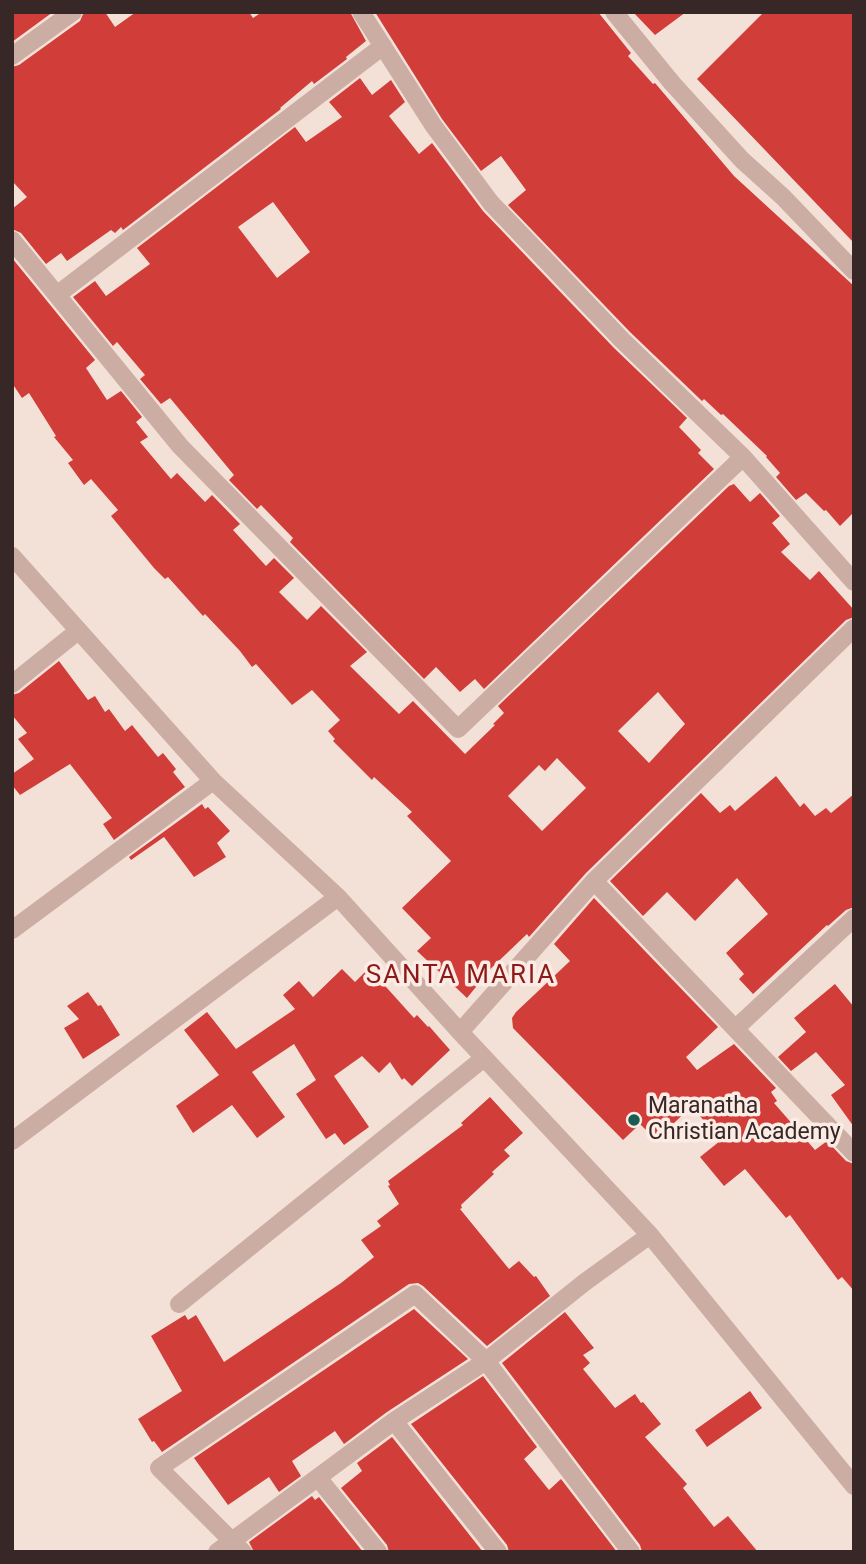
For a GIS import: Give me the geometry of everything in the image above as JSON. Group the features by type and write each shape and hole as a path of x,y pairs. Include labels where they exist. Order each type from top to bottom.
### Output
{"street":[{"path":"12,56 73,12"},
{"path":"361,12 433,125 491,203 622,340 743,457 854,582"},
{"path":"614,12 672,83 742,160 783,197 854,271"},
{"path":"58,294 383,46"},
{"path":"12,240 180,446 458,729 743,457"},
{"path":"12,556 213,780 338,897 650,1235 854,1486"},
{"path":"460,1032 594,881 854,628"},
{"path":"12,684 78,631"},
{"path":"12,930 213,780"},
{"path":"594,881 854,1153"},
{"path":"12,1141 338,897"},
{"path":"736,1028 854,918"},
{"path":"179,1304 484,1058"},
{"path":"217,1552 238,1545 394,1421 486,1361 585,1282 650,1235"},
{"path":"238,1545 159,1468 415,1294 486,1361 631,1552"},
{"path":"394,1421 498,1552"},
{"path":"319,1479 378,1552"}],"building":[{"path":"12,12 53,12 12,42"},
{"path":"84,12 105,12 115,27 136,12 249,12 253,18 262,12 350,12 366,41 346,57 347,59 314,84 312,81 281,109 123,230 121,227 115,233 111,230 67,261 61,253 46,264 21,233 12,229 12,209 27,197 12,181 12,67 19,65 80,21"},
{"path":"375,12 598,12 631,53 628,56 653,84 655,83 734,176 854,286 854,512 840,526 806,493 796,500 776,477 780,473 767,456 723,414 704,399 702,401 630,332 508,205 526,190 501,156 481,171 442,119"},
{"path":"633,12 686,12 655,35"},
{"path":"764,12 854,12 854,243 697,79"},
{"path":"360,78 372,95 391,80 405,102 389,116 419,154 432,143 483,211 614,348 687,418 679,427 701,450 698,453 714,469 484,689 475,679 460,692 436,667 424,679 290,542 293,538 261,505 257,509 229,480 234,475 170,398 161,404 140,379 145,375 117,342 113,346 73,297 95,281 106,296 150,264 137,248 295,127 306,142 342,117 329,102","holes":["273,202 310,252 277,278 238,227"]},
{"path":"12,258 95,360 86,368 107,400 121,391 142,417 136,422 148,437 140,442 171,479 177,473 205,502 212,495 240,524 233,530 266,566 274,558 294,578 279,592 307,620 321,606 367,652 350,666 399,714 413,701 465,754 504,713 498,706 734,484 750,502 760,493 780,516 772,523 790,544 781,552 810,580 819,571 854,610 854,617 846,620 586,873 529,937 527,934 483,976 467,998 417,951 431,938 402,908 451,861 407,816 412,812 374,777 372,780 333,741 335,739 328,731 340,720 312,690 292,705 256,664 252,667 205,614 203,616 168,577 165,579 154,568 111,516 118,510 91,479 84,485 68,463 73,460 54,437 56,436 29,393 22,398 12,383","holes":["658,692 685,724 649,763 618,731","557,758 586,788 542,831 508,796 539,765 545,771"]},
{"path":"59,661 88,700 95,696 105,712 109,709 125,731 132,725 158,757 163,753 176,769 173,772 185,787 114,840 103,824 112,818 70,764 20,795 12,785 12,774 34,759 18,739 27,733 12,715 12,695 19,693"},
{"path":"776,776 800,807 804,803 815,816 826,808 831,813 854,794 854,907 827,925 753,994 739,979 744,974 726,953 768,914 737,878 695,921 667,892 643,916 610,881 701,793 720,813 730,805 735,811"},
{"path":"202,804 230,831 217,843 226,857 194,877 164,837 131,860 129,857"},
{"path":"594,898 718,1027 686,1057 697,1070 734,1044 776,1088 771,1092 777,1101 774,1103 815,1150 827,1141 846,1161 854,1164 854,1291 842,1277 838,1280 790,1215 786,1218 745,1169 724,1186 700,1157 720,1141 692,1106 656,1140 640,1124 623,1140 513,1028 512,1018 516,1012 570,961 554,944"},
{"path":"369,968 414,1018 417,1015 450,1050 412,1086 404,1078 402,1080 390,1062 379,1073 362,1056 334,1076 369,1127 344,1145 335,1133 326,1139 296,1094 316,1080 294,1044 252,1072 285,1117 257,1138 232,1105 193,1133 176,1106 219,1075 184,1030 207,1012 236,1049 295,1009 283,995 299,981 313,997 342,969 355,982"},
{"path":"835,984 854,1007 854,1127 831,1095 845,1085 816,1052 791,1071 778,1057 806,1032 794,1018"},
{"path":"88,992 98,1006 101,1005 120,1035 83,1059 64,1028 79,1019 67,1006"},
{"path":"490,1097 523,1133 504,1150 510,1156 492,1172 494,1174 460,1209 509,1269 519,1261 536,1276 550,1296 487,1346 423,1286 418,1283 409,1284 162,1452 154,1441 152,1442 138,1419 182,1391 151,1336 185,1315 188,1320 196,1315 224,1362 341,1283 374,1257 361,1240 381,1226 377,1221 399,1204 388,1186 388,1181 463,1125 461,1123"},
{"path":"414,1309 468,1359 344,1444 335,1431 292,1461 301,1476 279,1492 269,1477 228,1505 194,1458"},
{"path":"565,1312 594,1348 583,1355 590,1363 583,1369 615,1408 635,1394 641,1403 643,1402 661,1424 645,1437 687,1484 683,1488 714,1527 728,1516 758,1552 642,1552 640,1545 502,1363"},
{"path":"483,1376 537,1447 524,1459 549,1490 561,1479 617,1552 509,1552 507,1545 411,1424"},
{"path":"750,1391 762,1408 707,1447 695,1430"},
{"path":"392,1437 483,1552 389,1552 387,1545 341,1488 362,1471 357,1463"},
{"path":"312,1496 315,1500 319,1497 363,1552 254,1552 249,1542"}],"place":[{"name":"Maranatha Christian Academy","path":"634,1120"}],"district":[{"name":"SANTA MARIA","path":"461,976"}]}
